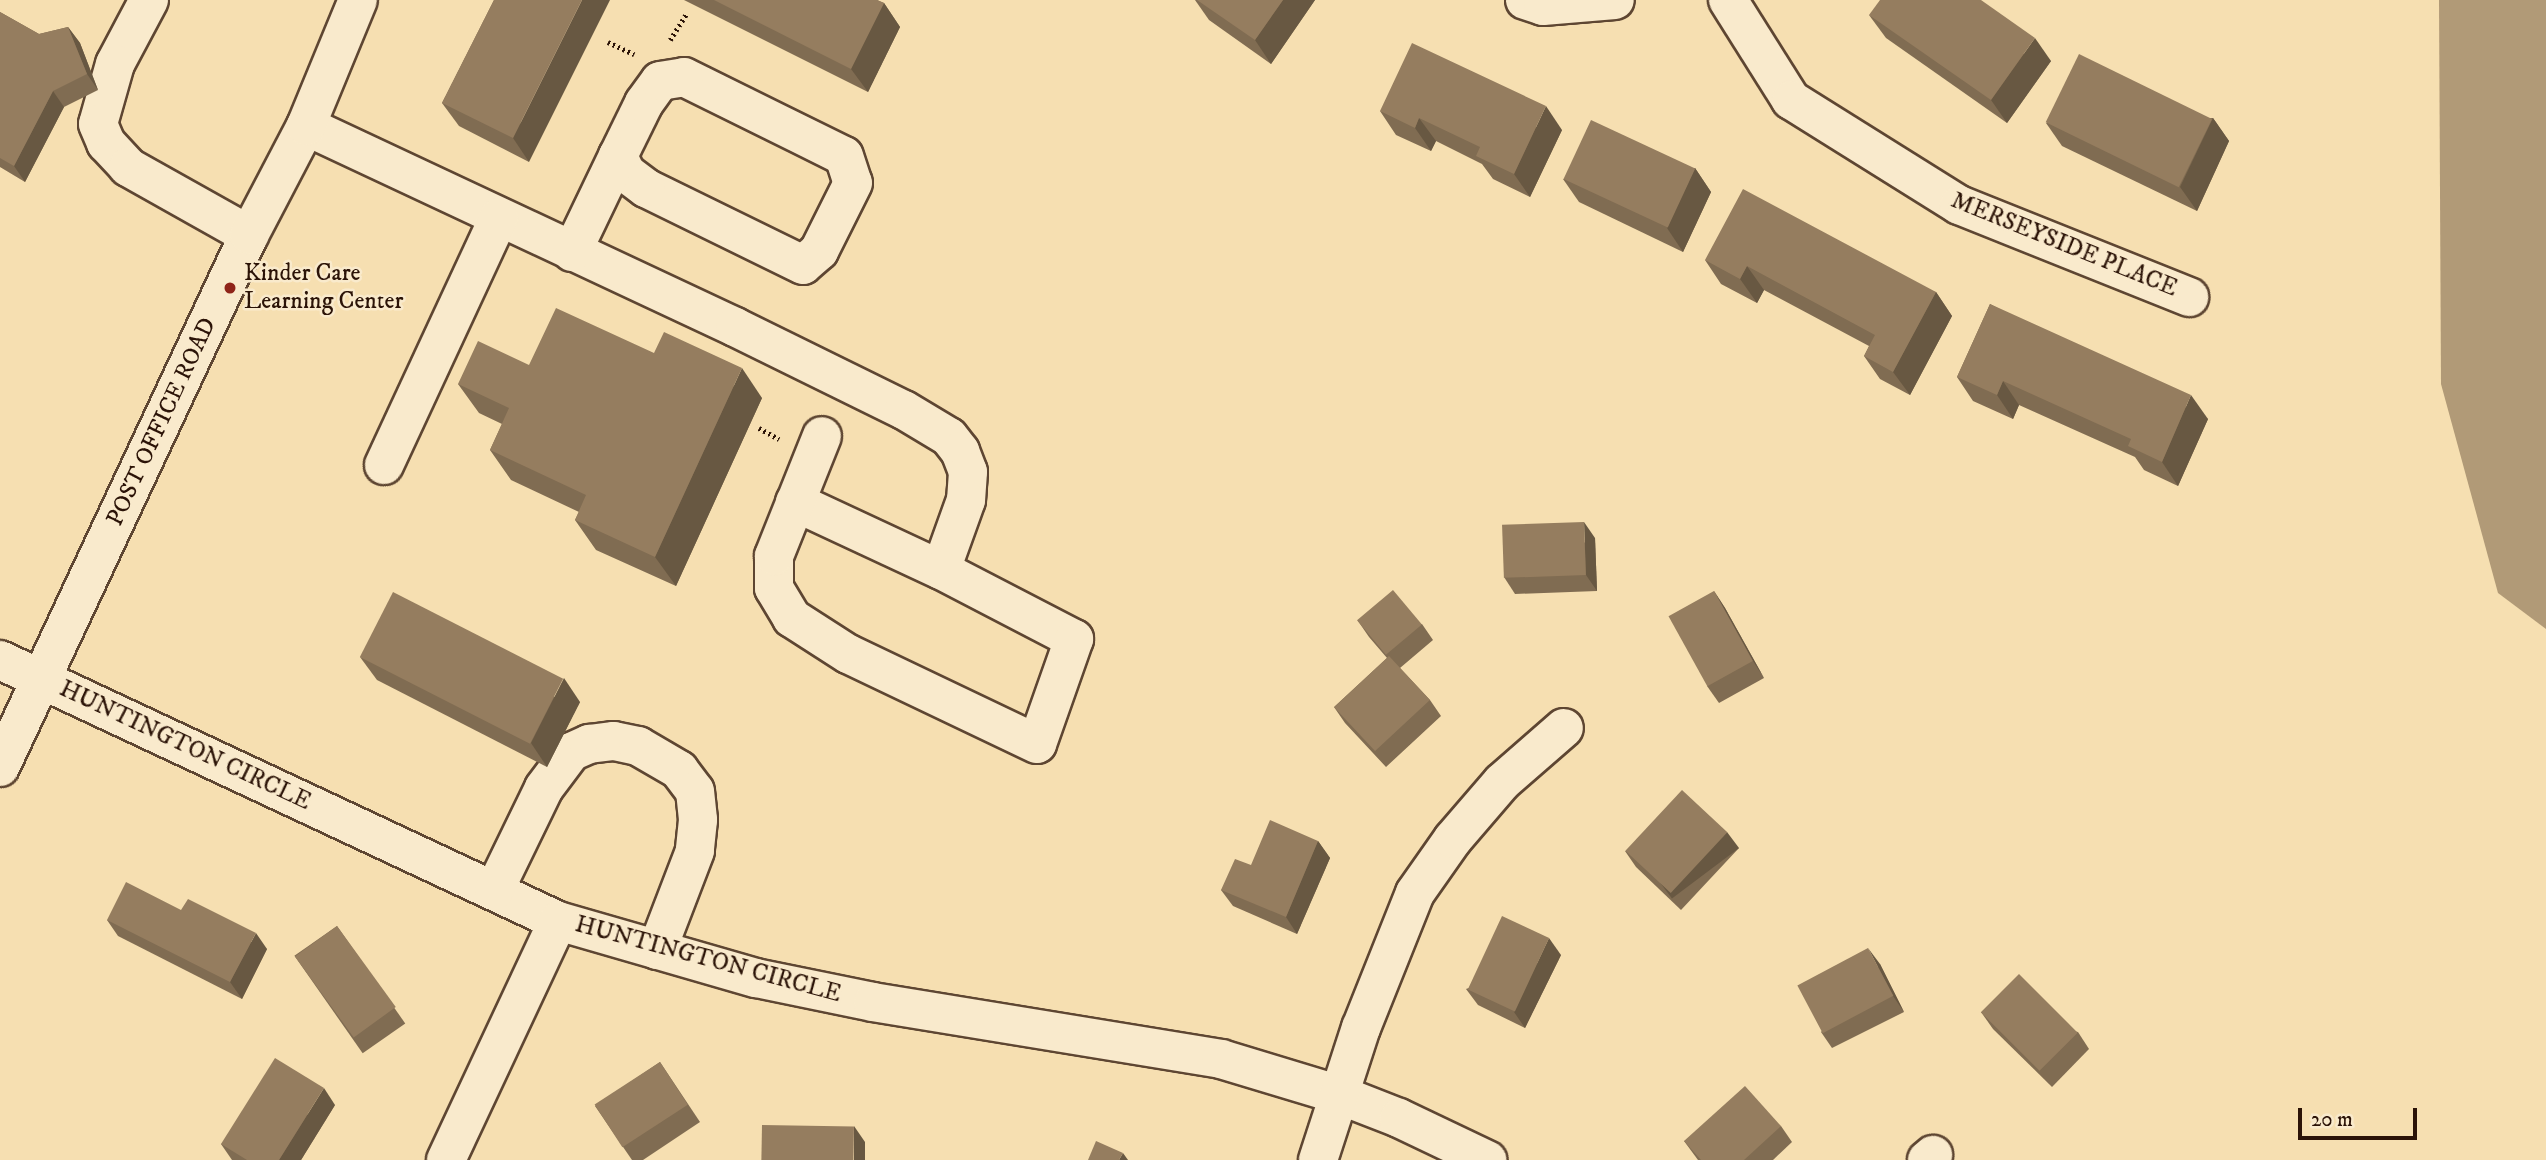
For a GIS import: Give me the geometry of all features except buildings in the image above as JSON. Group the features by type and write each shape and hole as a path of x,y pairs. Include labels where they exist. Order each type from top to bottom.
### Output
{"street":[{"path":"149,0 115,64 98,124 106,143 128,167 249,235"},
{"name":"POST OFFICE ROAD","path":"0,767 249,235 306,126 358,0"},
{"path":"1525,0 1543,6 1615,0"},
{"name":"MERSEYSIDE PLACE","path":"1728,0 1791,100 1959,205 2189,296"},
{"path":"572,252 618,156 644,103 660,81 684,77 844,156 853,183 819,251 803,265 646,188 626,173 618,156"},
{"path":"306,126 868,392 949,437 960,451 968,472 966,500 941,570"},
{"path":"384,465 499,218"},
{"path":"795,502 941,570 1074,639 1037,744 848,654 792,618 774,588 774,556 795,502 822,436"},
{"name":"HUNTINGTON CIRCLE","path":"0,660 558,921 756,978 873,1002 1221,1059 1340,1095 1399,1118 1487,1160"},
{"path":"1318,1160 1361,1028 1415,893 1453,839 1502,782 1564,728"},
{"path":"494,891 544,788 571,752 589,744 614,741 638,746 679,769 695,791 698,820 695,851 657,950"},
{"path":"446,1160 558,921"}],"shaded area":[{"path":"2439,0 2546,0 2546,629 2498,593 2441,384"}],"place":[{"name":"Kinder Care Learning Center","path":"230,288"}]}
